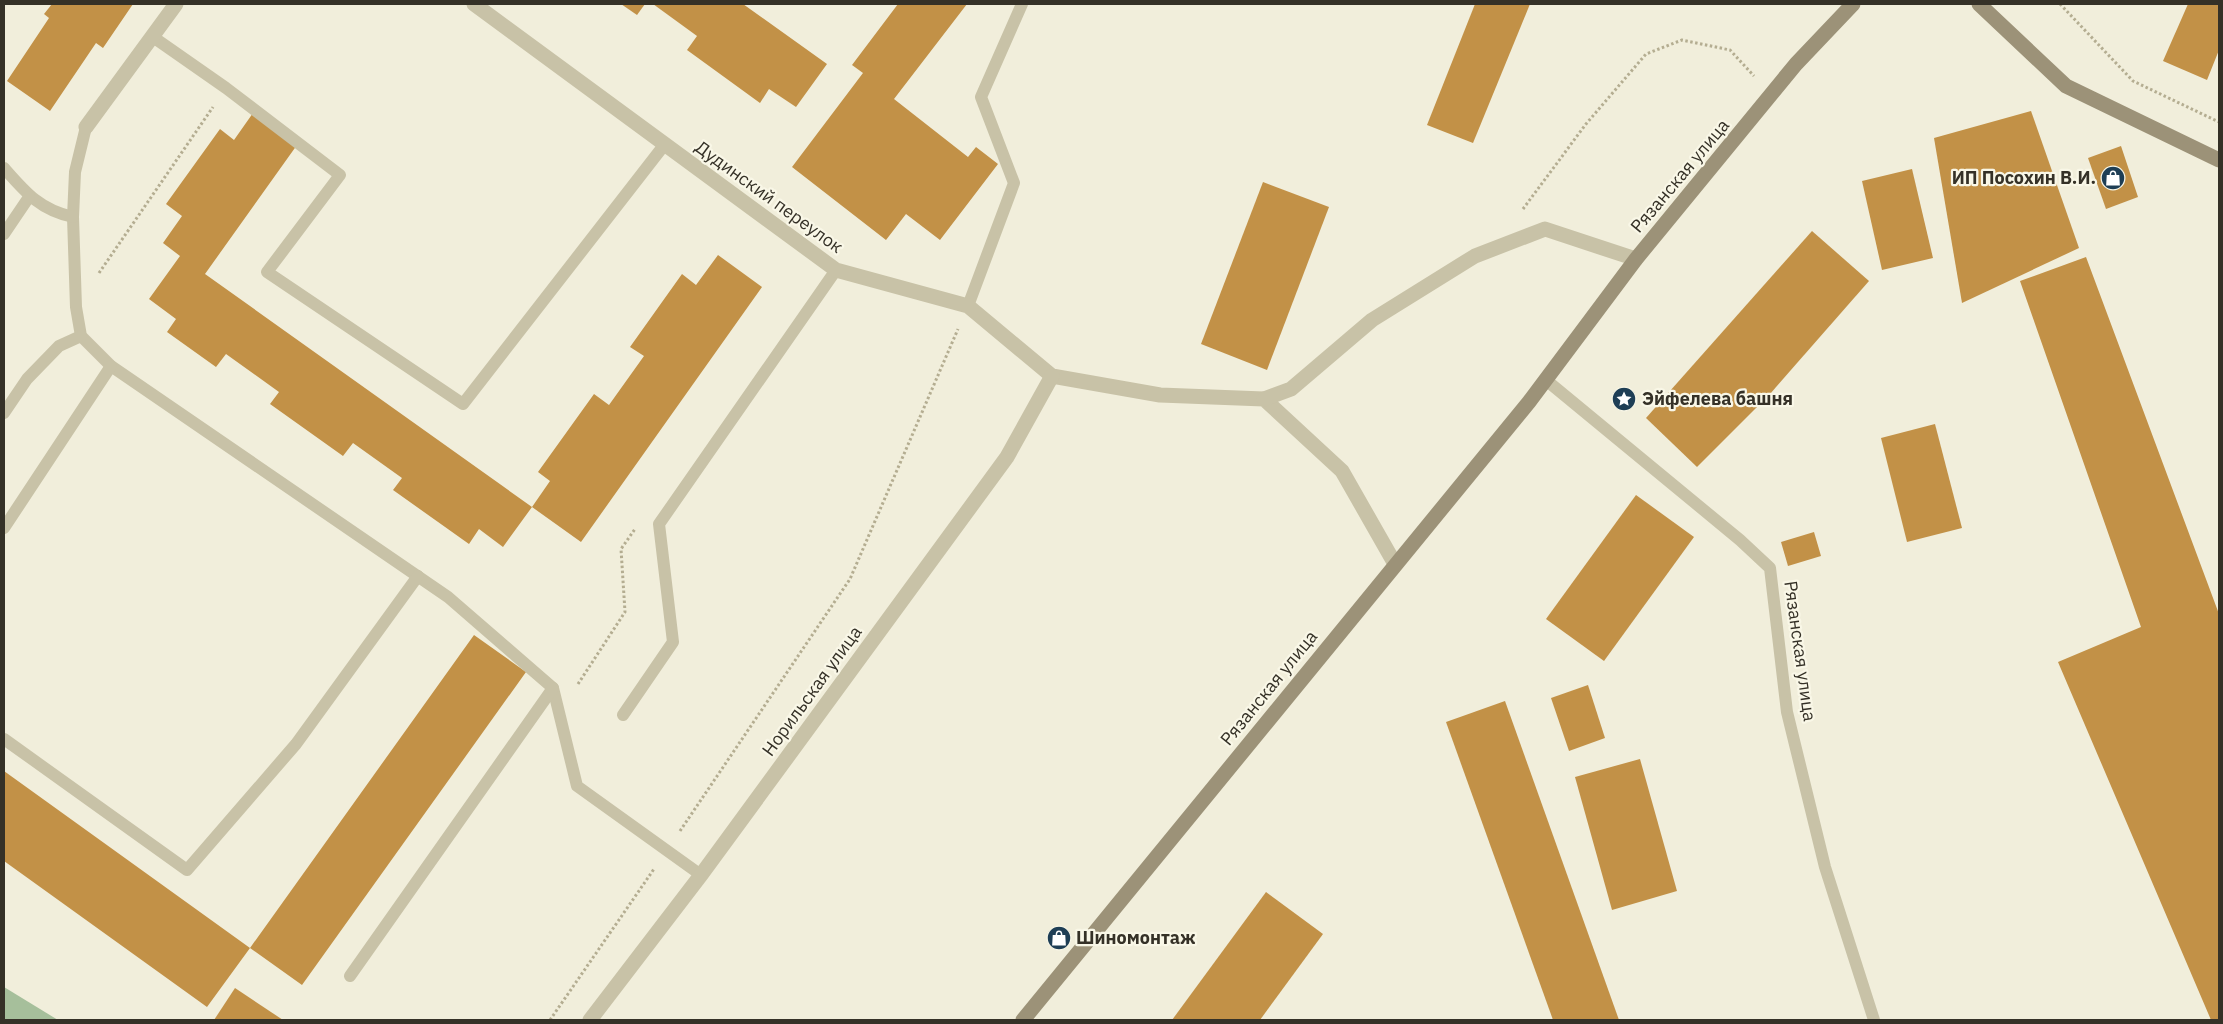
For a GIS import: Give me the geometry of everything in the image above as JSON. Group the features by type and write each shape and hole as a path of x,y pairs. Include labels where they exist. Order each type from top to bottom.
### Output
{"street":[{"path":"86,127 176,4"},
{"name":"Дудинский переулок","path":"474,4 836,270 968,306 1052,376 1160,395 1264,399"},
{"name":"Рязанская улица","path":"1023,1020 1546,380 1636,259 1796,64 1853,4"},
{"path":"1979,4 2066,86 2219,160"},
{"path":"1395,564 1342,471 1264,399 1291,389 1372,320 1474,256 1545,229 1636,259"},
{"name":"Норильская улица","path":"590,1020 701,875 1007,457 1052,376"}],"lane":[{"path":"968,306 1014,183 981,97 1022,4"},
{"path":"153,37 226,88 340,175 268,272 463,404 665,144"},
{"path":"86,127 75,172 73,217 76,307 81,336 111,366 448,597 554,688 578,786 701,875"},
{"path":"4,168 29,197 55,213 73,217"},
{"path":"4,234 29,197"},
{"path":"623,715 673,642 659,524 836,270"},
{"path":"4,413 27,379 59,346 81,336"},
{"path":"4,528 111,366"},
{"name":"Рязанская улица","path":"1546,380 1740,540 1770,568 1787,712 1825,867 1874,1020"},
{"path":"4,739 187,870 296,744 418,576"},
{"path":"350,976 554,688"}],"path":[{"path":"2060,4 2133,80 2219,122"},
{"path":"1521,212 1586,124 1646,54 1682,40 1730,50 1772,95"},
{"path":"76,307 226,88"},
{"path":"550,1020 850,579 968,306"}],"green space":[{"path":"4,987 58,1020 4,1020"}],"building":[{"path":"52,4 133,4 103,48 96,43 50,111 7,81 49,18 44,14"},
{"path":"621,4 645,4 637,15"},
{"path":"653,4 743,4 827,64 796,107 769,89 760,103 687,50 697,36"},
{"path":"898,4 967,4 894,99 968,157 976,147 998,164 940,240 906,214 886,240 792,167 863,73 852,65"},
{"path":"1475,4 1530,4 1473,143 1427,125"},
{"path":"2188,4 2219,4 2219,50 2207,80 2163,61"},
{"path":"2031,111 2079,248 1962,303 1934,138"},
{"path":"253,113 297,145 205,274 532,507 503,547 479,529 469,544 393,490 402,478 353,443 343,456 270,404 279,392 226,354 216,367 167,332 176,319 149,299 180,256 163,243 182,216 166,204 220,129 234,140"},
{"name":"ИП Посохин В.И.","path":"2121,146 2138,197 2106,209 2088,158"},
{"path":"1912,169 1933,258 1882,270 1862,181"},
{"path":"1263,182 1329,207 1267,370 1201,344"},
{"path":"1812,231 1869,281 1770,394 1697,467 1646,418"},
{"path":"718,255 762,287 581,542 532,507 550,481 538,472 594,394 609,405 644,356 630,347 682,274 696,285"},
{"path":"2086,257 2219,614 2219,1020 2211,1020 2058,662 2141,627 2020,281"},
{"path":"1935,424 1962,528 1907,542 1881,438"},
{"path":"1636,495 1694,537 1604,661 1546,619"},
{"path":"1814,532 1821,556 1788,566 1781,542"},
{"path":"474,635 526,672 302,985 250,948"},
{"path":"1588,685 1605,738 1569,751 1551,698"},
{"path":"1505,701 1619,1020 1553,1020 1446,722"},
{"path":"1640,759 1677,891 1612,910 1575,777"},
{"path":"4,771 250,948 207,1007 4,861"},
{"path":"1266,892 1323,934 1260,1020 1172,1020"},
{"path":"235,988 283,1020 214,1020"}],"place":[{"name":"ИП Посохин В.И.","path":"2113,178"},
{"name":"Эйфелева башня","path":"1624,399"},
{"name":"Шиномонтаж","path":"1059,938"}]}
